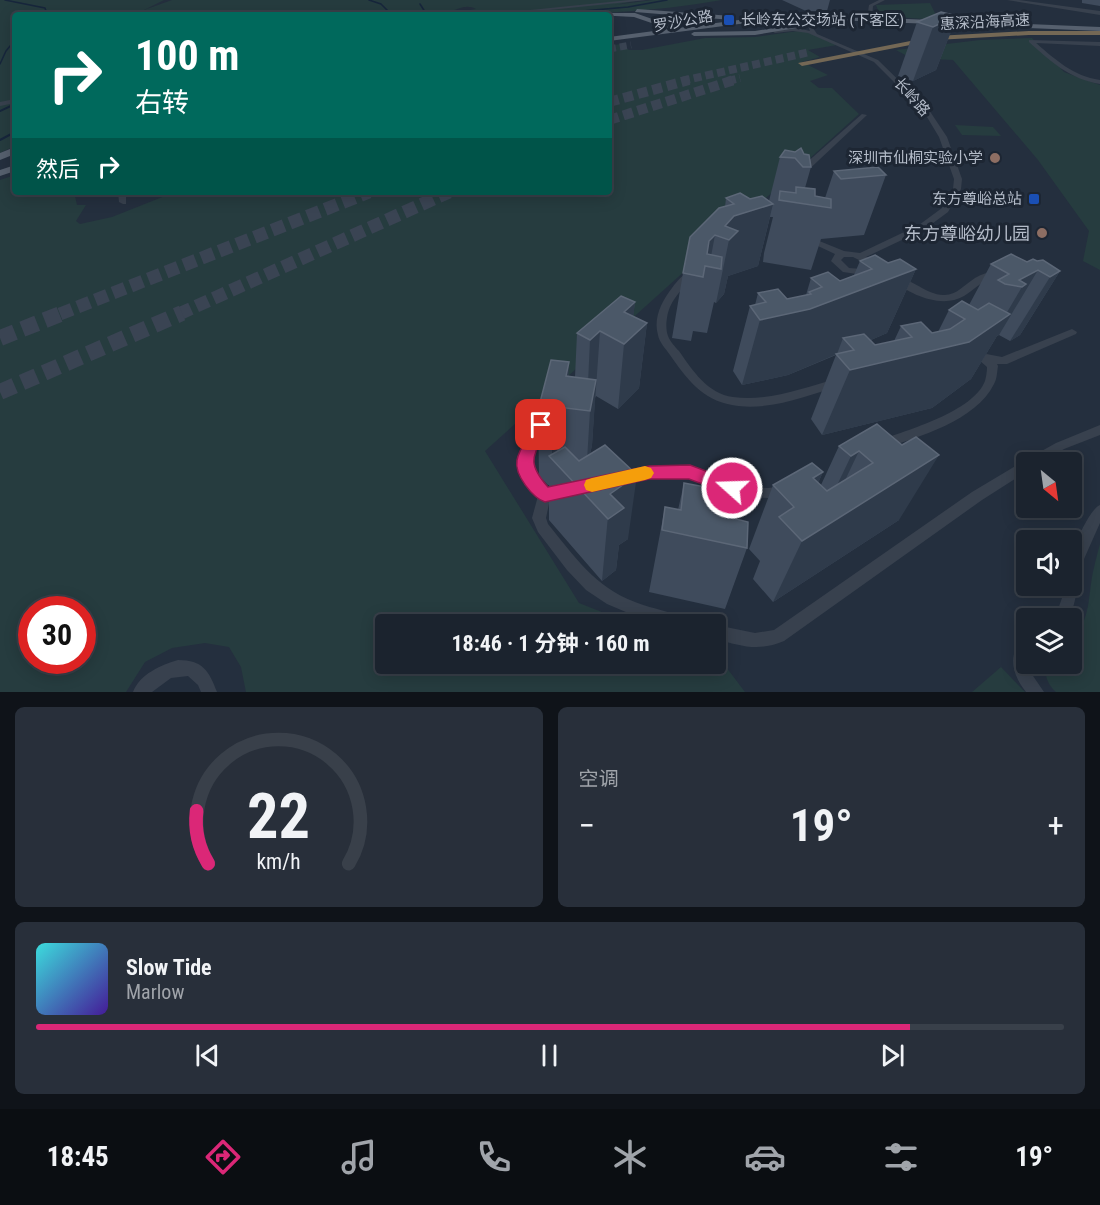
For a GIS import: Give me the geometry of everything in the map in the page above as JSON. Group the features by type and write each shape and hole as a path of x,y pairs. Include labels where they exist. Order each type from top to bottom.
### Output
{"highway":[{"name":"惠深沿海高速","path":"867,41 967,28 1052,25 1100,31"},
{"name":"惠深沿海高速","path":"802,63 936,38 1100,31"},
{"path":"820,50 858,43"}],"main road":[{"path":"654,21 650,18 652,14 668,12"},
{"path":"612,14 668,12 764,20"},
{"path":"612,15 630,15 690,33 729,35 868,20"},
{"name":"罗沙公路","path":"612,39 764,20 868,20 1100,31"},
{"name":"罗沙公路","path":"642,44 754,24 807,21 868,20 1059,31 1100,31"}],"street":[{"path":"517,12 645,0"},
{"path":"868,20 871,5 883,0"},
{"path":"1009,0 1100,13"},
{"path":"815,34 810,27 824,23"},
{"name":"长岭路","path":"775,31 799,30 815,34 874,59 927,111 943,137 958,179 952,201 936,218 905,237 861,256"},
{"path":"1059,31 1069,42"},
{"path":"1100,44 1031,41 1064,70 1100,82"},
{"path":"793,179 864,115"},
{"path":"122,195 123,202"},
{"path":"795,235 843,254 861,256 877,271 919,292 943,298 961,293 979,278 1012,271"},
{"path":"843,254 836,258 842,268 858,273 877,271"},
{"path":"701,265 670,295 661,329 669,346 703,389 713,396 725,399 765,402 843,381"},
{"path":"964,353 1003,361 1072,332"},
{"path":"867,452 965,411 981,398 993,379 993,366 983,358"},
{"path":"545,495 530,479 525,469 525,460 549,410"},
{"path":"1050,452 1100,430"},
{"path":"614,480 649,472 690,472 744,492 768,493 799,486"},
{"path":"726,634 749,640 768,641 779,636 977,496 1016,472"},
{"path":"545,495 580,488"},
{"path":"545,495 539,518 543,528 589,583 624,605 646,614"},
{"path":"1082,547 1100,511"},
{"path":"141,692 159,676 185,667 195,668 202,675 209,692"},
{"path":"1022,674 1036,692"}],"green space":[{"path":"0,0 164,0 144,10 172,0 641,0 614,5 653,0 722,0 660,9 608,12 471,12 470,10 476,9 466,7 450,12 53,12 54,10 12,12 12,147 0,153"},
{"path":"930,3 936,15 1006,18 1019,22 1000,24 880,16 876,5"},
{"path":"798,31 807,32 837,45 808,50 820,57 802,62 828,75 810,81 819,88 832,88 859,114 485,451 579,603 607,614 375,614 375,674 726,674 726,667 745,692 246,692 241,667 229,647 205,643 172,648 145,662 126,692 0,692 0,180 12,176 12,195 75,195 77,205 86,205 76,221 80,224 112,217 167,195 612,195 612,45 620,44 629,50 642,50 705,38 755,37"},
{"path":"1032,38 1064,72 1100,85 1100,270 1083,261 1089,231 1038,160 953,60 911,58 896,50 980,40"},
{"path":"955,125 993,127 1001,136 962,135"},
{"path":"1100,544 1100,692 1056,692 1050,686 1046,674 1082,674 1082,625 1089,602"},
{"path":"1001,667 1025,692 972,692"}],"building":[{"path":"941,12 957,16 933,27 917,22"},
{"path":"801,148 804,154 809,155 811,167 803,167 795,158 780,157 785,150 795,152"},
{"path":"878,167 886,175 841,179 834,171"},
{"path":"796,187 815,189 815,196 831,199 831,208 779,200 780,191 796,193"},
{"path":"740,193 750,199 762,196 773,204 734,216 725,226 738,231 729,240 715,235 709,241 707,254 722,257 721,269 705,266 703,277 683,273 690,237 719,208 734,204 726,198"},
{"path":"1011,254 1027,262 1033,259 1043,260 1060,271 1050,277 1038,270 1019,280 1026,284 1022,287 1005,284 998,280 1009,274 991,264"},
{"path":"875,255 888,263 900,259 916,269 810,309 760,320 750,306 766,302 758,293 778,289 787,299 811,294 809,292 822,287 811,278 828,272 840,281 872,269 860,261"},
{"path":"621,296 635,302 624,312 647,323 624,344 600,331 590,340 577,333"},
{"path":"962,301 978,310 989,303 1010,314 969,342 850,370 836,354 854,350 843,338 864,334 875,345 912,337 901,326 921,322 932,333 950,329 965,319 949,310"},
{"path":"551,360 569,362 566,376 596,380 590,411 558,407 555,420 552,421 538,410"},
{"path":"877,424 902,445 916,437 939,455 802,541 779,517 794,507 773,485 812,463 823,472 813,478 827,491 873,463 859,451 851,456 839,446"},
{"path":"605,445 637,475 610,494 624,508 608,519 549,456 565,447 579,461"},
{"path":"684,483 737,493 736,519 748,522 747,548 662,530 665,507 681,510"}],"waterway":[{"path":"5,0 45,8 45,12"},
{"path":"369,0 381,4 392,12"},
{"path":"571,12 628,7 667,0"},
{"path":"420,4 425,12"},
{"path":"0,64 12,44"},
{"path":"0,111 12,105"},
{"path":"0,140 12,134"}],"tunnel":[{"path":"612,48 631,45"},
{"path":"682,81 810,52"},
{"path":"728,81 740,78"},
{"path":"612,101 689,80"},
{"path":"612,119 734,80"},
{"path":"60,314 361,195"},
{"path":"179,314 442,195"},
{"path":"0,338 63,313"},
{"path":"0,392 182,313"}],"slow traffic":[{"path":"592,485 645,473"}],"place":[{"name":"长岭东公交场站 (下客区)","path":"729,20"},
{"name":"深圳市仙桐实验小学","path":"995,158"},
{"name":"东方尊峪总站","path":"1034,199"},
{"name":"东方尊峪幼儿园","path":"1042,233"}],"route":[{"path":"541,425 525,460 525,469 530,479 545,495 649,472 690,472 732,488"}]}
